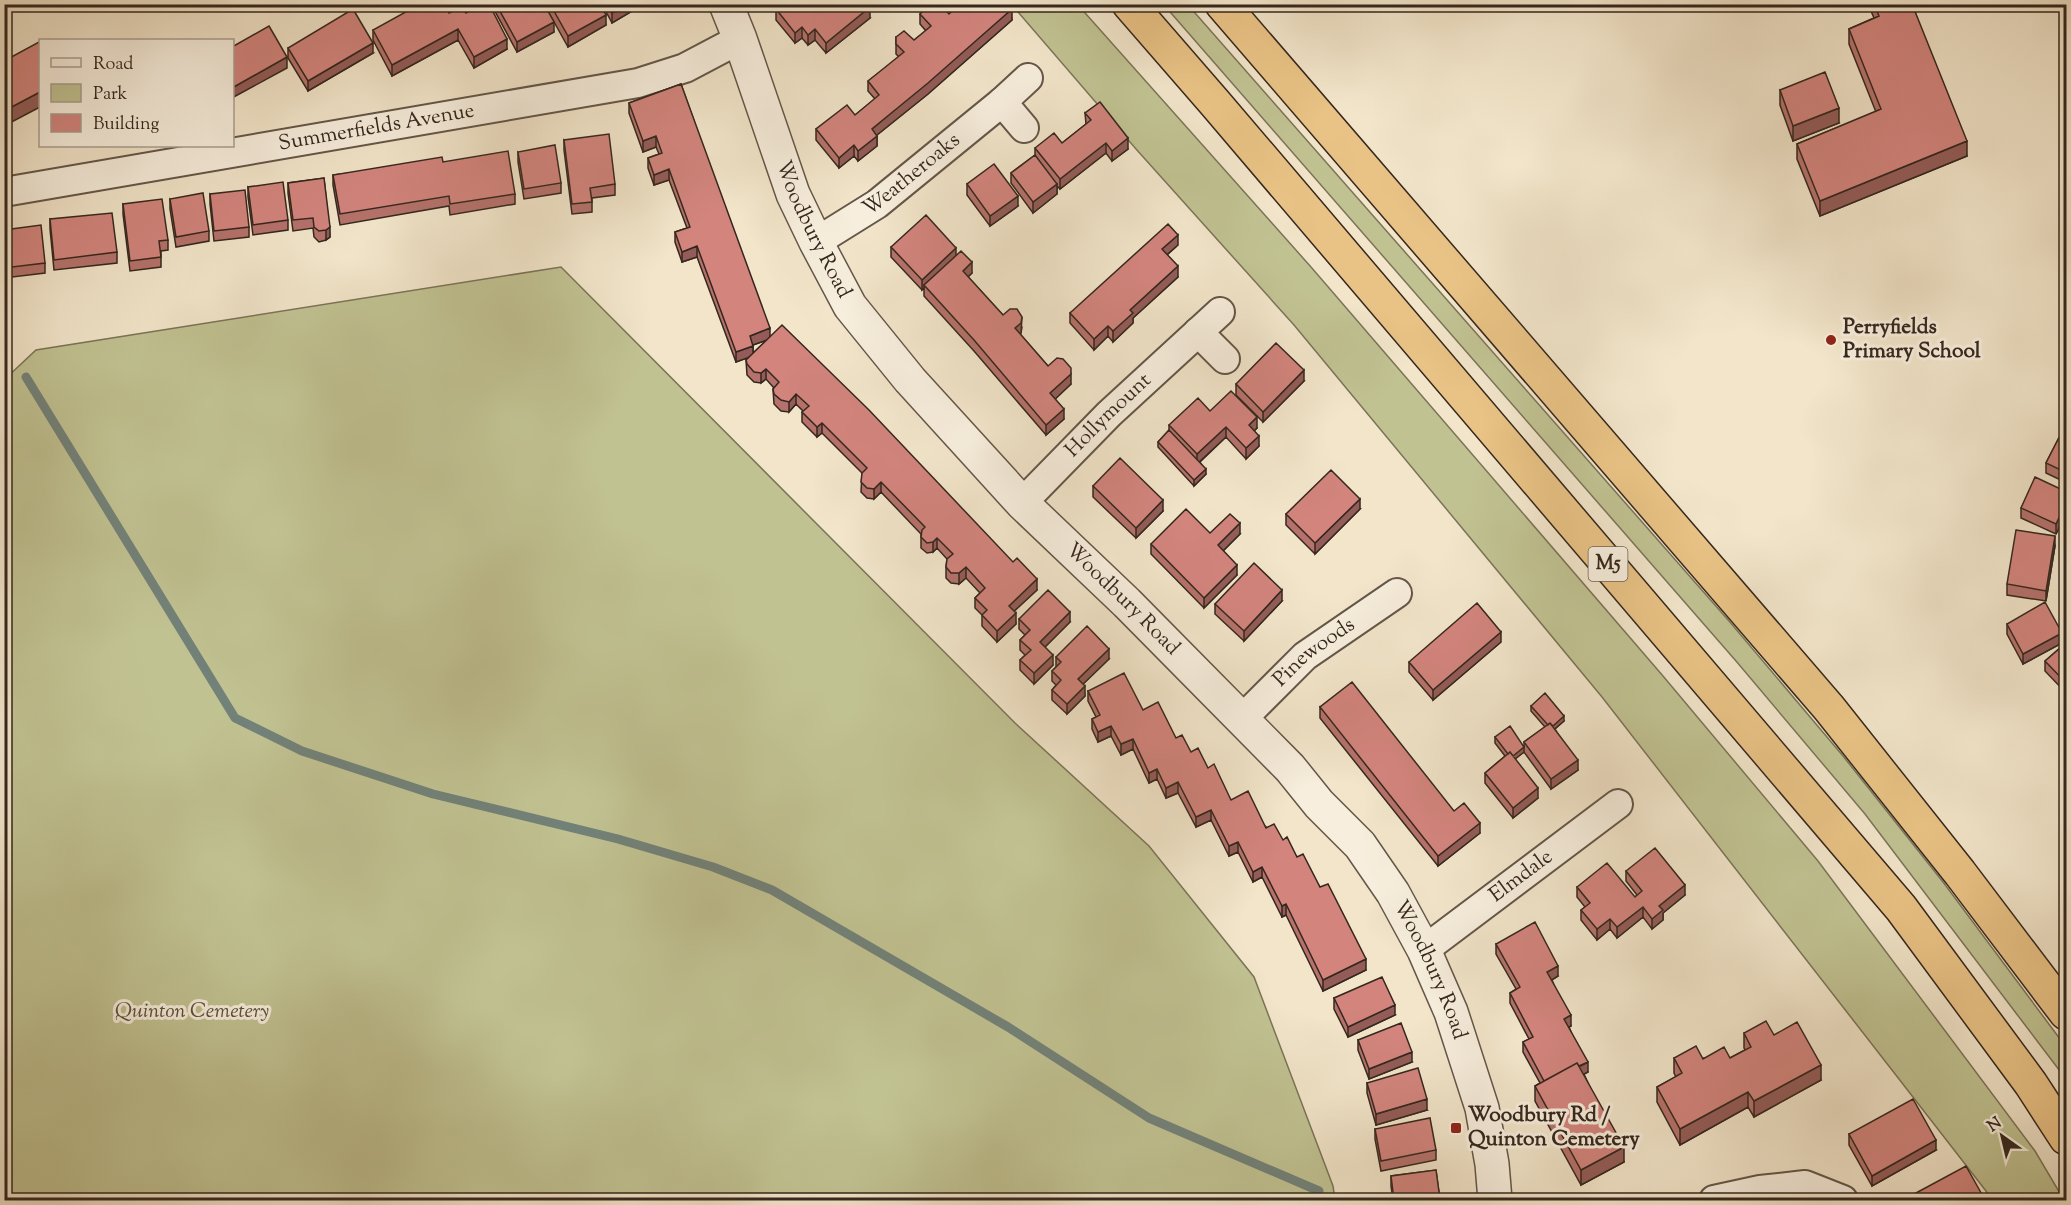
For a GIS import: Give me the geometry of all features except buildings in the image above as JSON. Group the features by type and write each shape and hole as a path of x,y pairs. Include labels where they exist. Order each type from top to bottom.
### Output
{"highway":[{"name":"M5","path":"1129,4 1901,908 2031,1084 2067,1138"},
{"path":"1222,4 1829,708 2067,1013"}],"street":[{"name":"Woodbury Road","path":"726,4 793,194 850,306 910,380 1022,503 1127,603 1290,768 1319,804 1359,845 1393,893 1424,950 1451,1012 1482,1108 1492,1164 1495,1200"},
{"name":"Summerfields Avenue","path":"4,192 638,83 685,68 740,39"},
{"name":"Weatheroaks","path":"816,242 877,204 1028,78"},
{"path":"1002,102 1024,128"},
{"name":"Hollymount","path":"1022,503 1109,414 1220,312"},
{"path":"1198,332 1225,359"},
{"name":"Pinewoods","path":"1241,720 1305,656 1397,593"},
{"name":"Elmdale","path":"1424,950 1618,804"},
{"path":"1714,1200 1760,1190 1805,1185 1843,1200"}],"green space":[{"path":"1012,5 1078,5 1311,267 1663,676 1818,861 2035,1151 2064,1200 1993,1200 1602,697 1294,325 1136,149"},
{"path":"1164,5 1188,5 1729,621 1843,756 1943,882 2066,1047 2066,1079 1865,814 1736,661"},
{"name":"Quinton Cemetery","path":"561,267 1015,723 1149,846 1254,977 1333,1186 1335,1200 5,1200 5,379 36,350"}],"waterway":[{"path":"26,377 235,718 302,751 433,794 618,839 713,867 772,890 1008,1027 1149,1118 1319,1191"}],"place":[{"name":"Perryfields Primary School","path":"1831,340"},
{"name":"Woodbury Rd / Quinton Cemetery","path":"1456,1128"}]}
